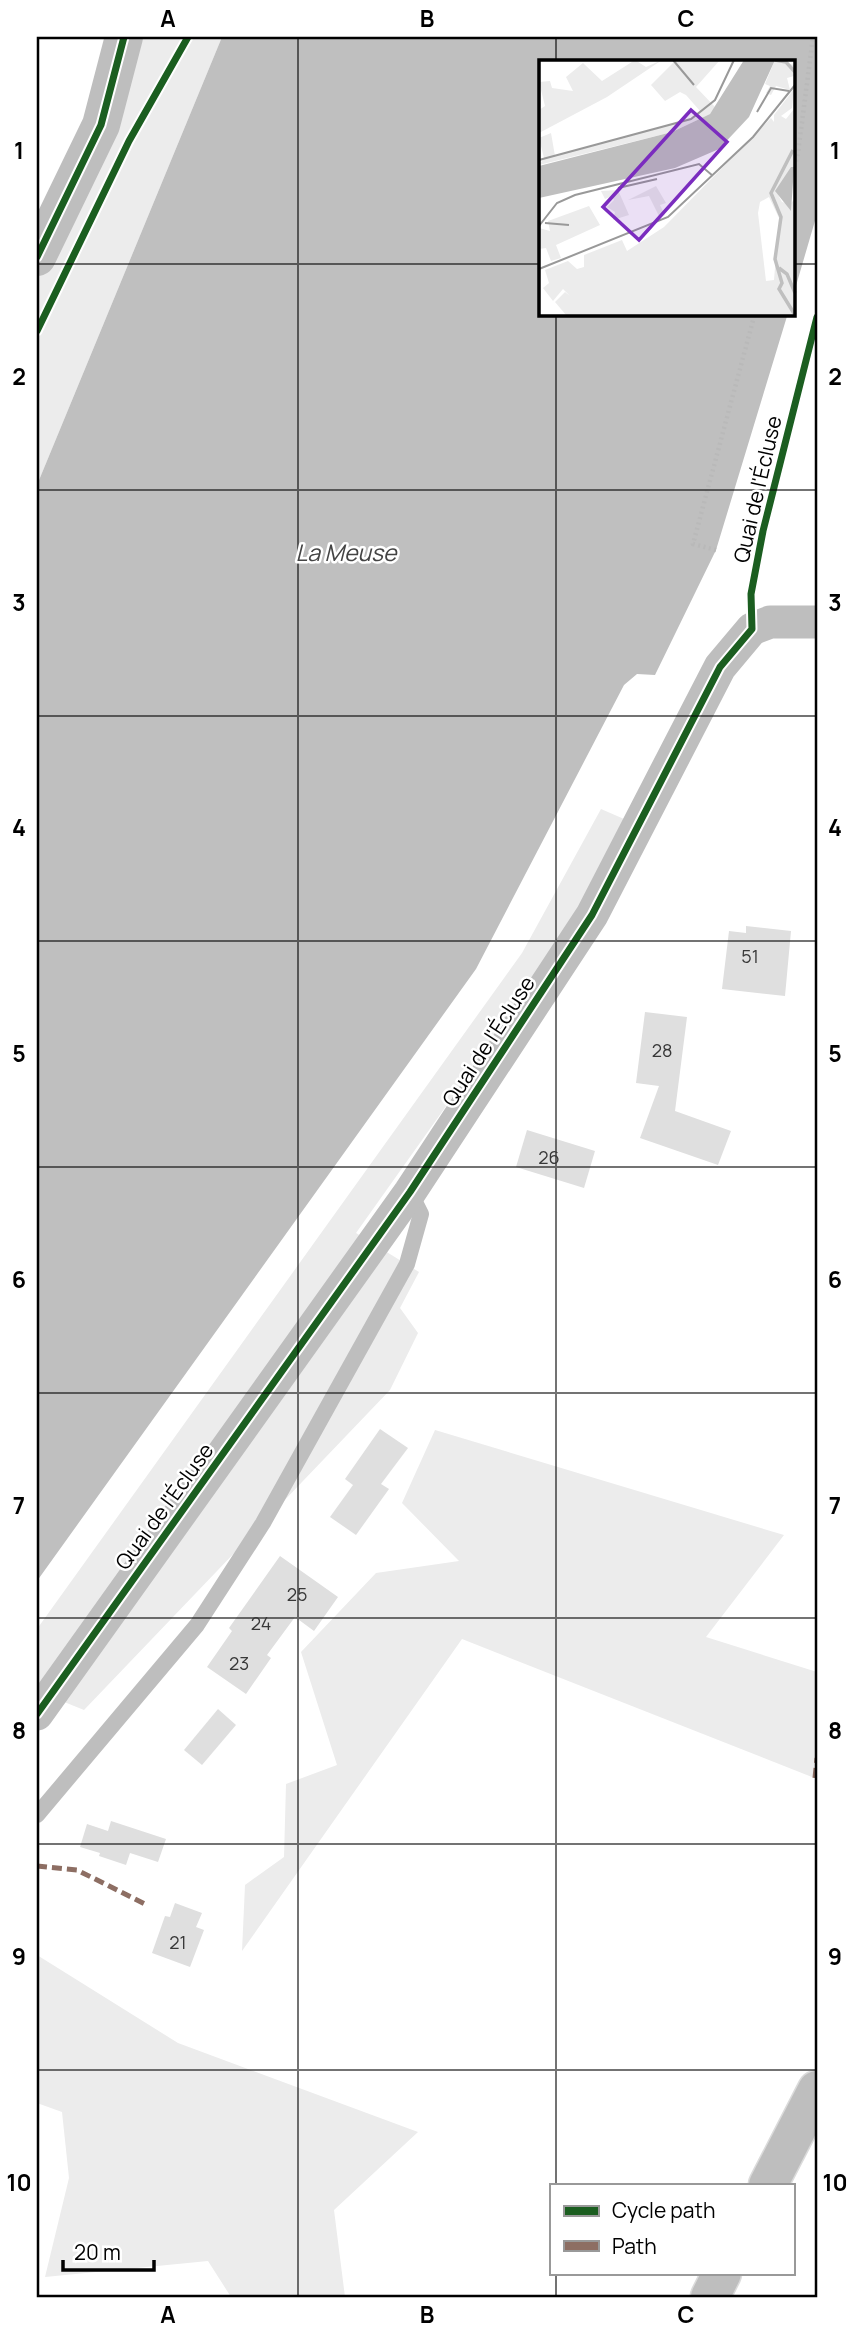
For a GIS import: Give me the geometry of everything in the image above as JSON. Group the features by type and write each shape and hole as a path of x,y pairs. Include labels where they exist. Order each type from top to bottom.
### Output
{"street":[{"path":"37,257 101,125 124,37"},
{"name":"Quai de l'Écluse","path":"37,1714 410,1192 592,915 720,667 752,628 770,622 817,622"},
{"path":"769,2184 817,2090"},
{"path":"710,2297 722,2274"}],"lane":[{"path":"37,1815 197,1625 263,1523 407,1264 421,1214 410,1192"}],"path":[{"path":"794,168 813,37"},
{"path":"716,550 693,544 754,315"}],"shaded area":[{"path":"124,37 222,37 37,485 37,257"},
{"path":"601,809 631,822 542,971 356,1233 419,1272 400,1308 418,1333 390,1390 84,1710 37,1691 37,1629 522,953"},
{"path":"435,1430 784,1535 706,1637 817,1672 817,1779 462,1639 242,1951 245,1885 284,1857 286,1784 337,1765 301,1652 376,1573 459,1561 402,1503"},
{"path":"37,1955 178,2043 418,2132 334,2210 345,2297 231,2297 208,2261 45,2277 69,2178 62,2112 37,2103"}],"water":[{"name":"La Meuse","path":"222,37 817,37 817,214 794,293 794,60 539,60 539,315 787,315 716,550 655,675 637,674 624,685 476,969 37,1581 37,485"}],"building":[{"path":"746,926 791,931 785,996 722,989 729,931 746,933"},
{"path":"645,1012 687,1017 675,1111 731,1131 718,1165 640,1138 659,1086 636,1083"},
{"path":"527,1130 595,1151 584,1188 516,1167"},
{"path":"380,1429 408,1448 381,1484 389,1489 356,1535 330,1517 353,1485 345,1479"},
{"path":"280,1556 338,1597 314,1631 295,1617 267,1655 271,1658 246,1694 207,1667 232,1631 229,1628"},
{"path":"218,1709 236,1725 202,1765 184,1750"},
{"path":"111,1821 166,1839 158,1862 130,1853 126,1865 80,1847 87,1824 108,1831"},
{"path":"175,1903 202,1913 196,1927 204,1930 190,1967 152,1953 165,1916 170,1917"}],"marked path":[{"path":"815,1778 817,1758"},
{"path":"37,1866 77,1870 147,1905"}],"cycle path":[{"path":"37,257 101,125 124,37"},
{"path":"37,331 129,141 188,37"},
{"path":"37,1714 410,1192 592,915 720,667 752,629 751,594 763,531 817,317"}]}
